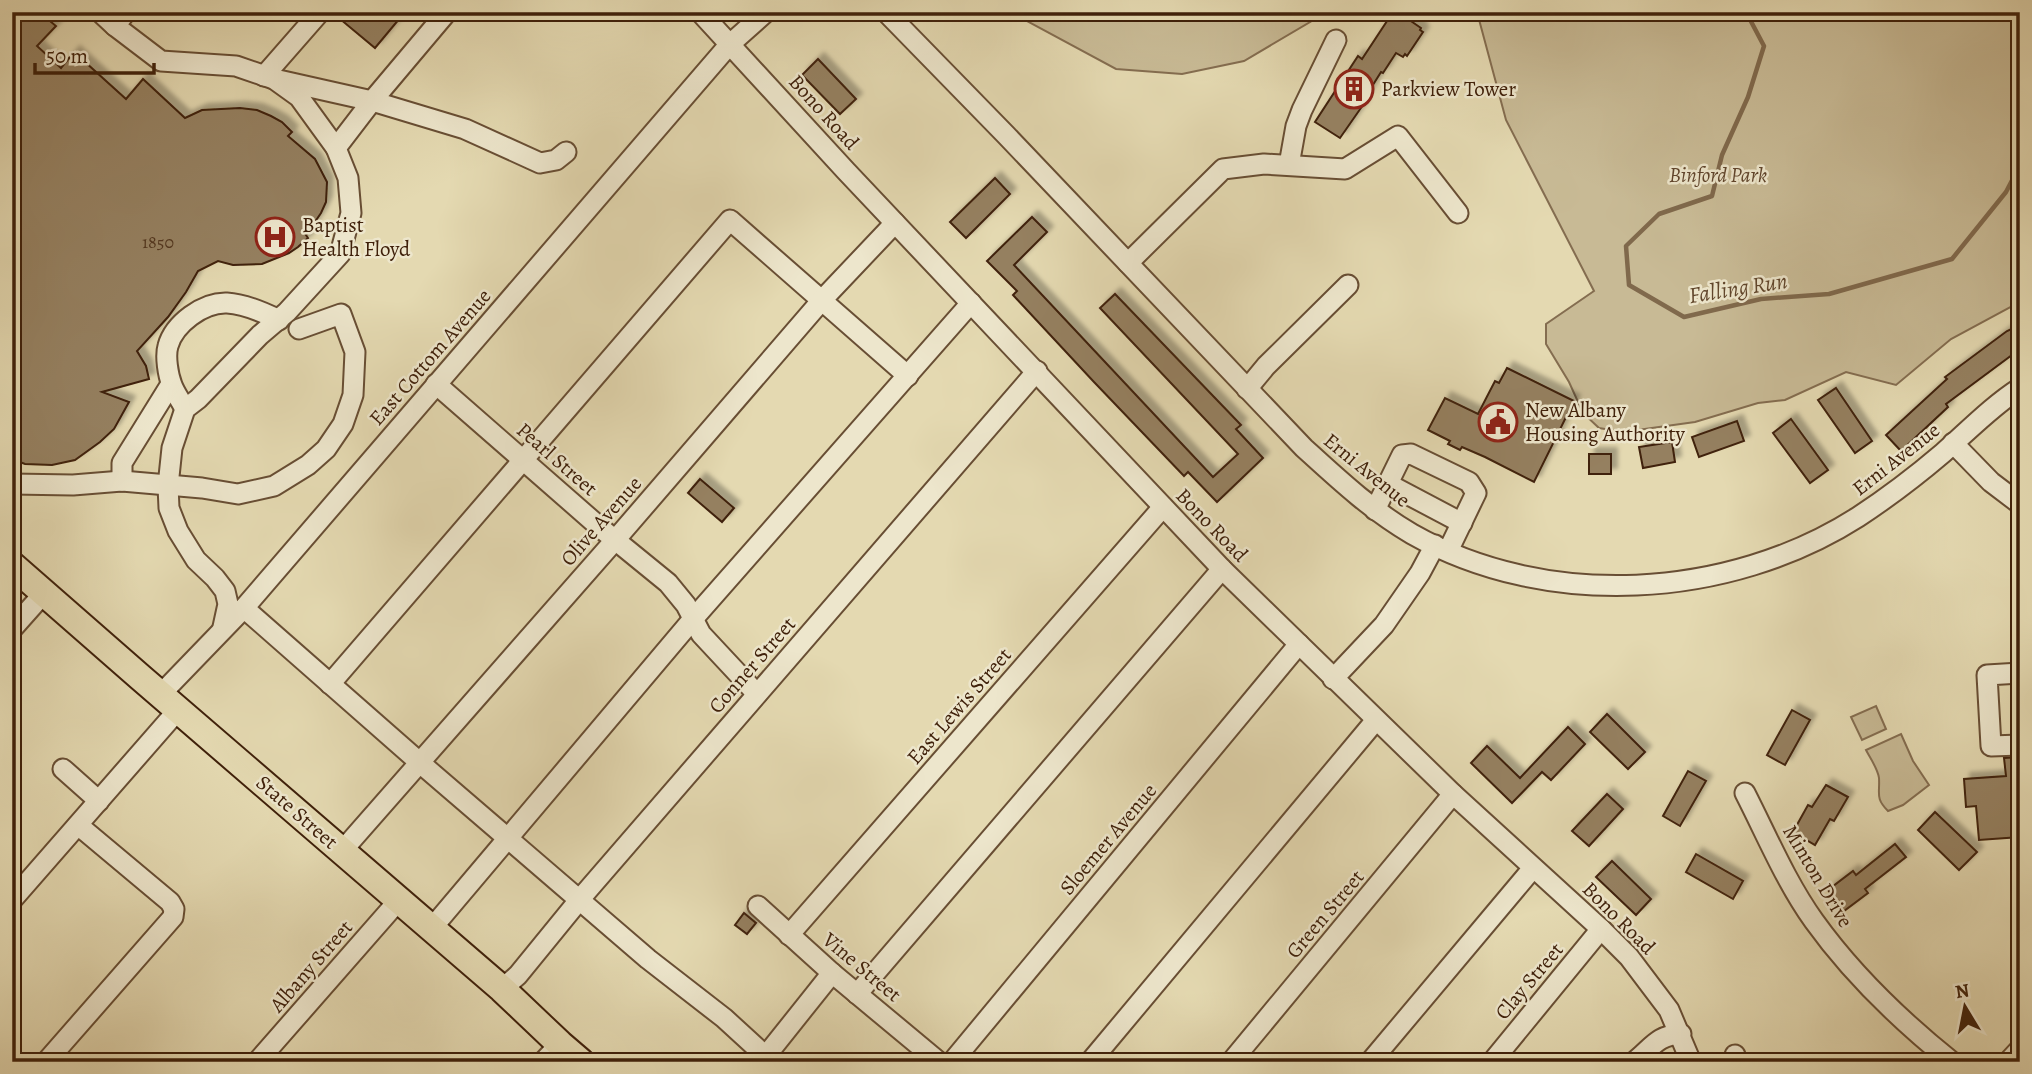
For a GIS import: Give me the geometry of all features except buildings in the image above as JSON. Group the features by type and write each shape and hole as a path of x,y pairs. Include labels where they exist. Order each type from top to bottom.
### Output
{"main road":[{"name":"State Street","path":"12,565 502,989 551,1053 581,1062"}],"street":[{"path":"100,12 120,19 161,61 236,66 269,78 372,101 465,129 540,163 556,160 566,152"},
{"path":"269,78 320,12"},
{"path":"336,148 447,12"},
{"name":"Bono Road","path":"700,12 1222,569 1453,794 1629,957 1662,999 1681,1034 1691,1062"},
{"path":"729,45 766,12"},
{"name":"Erni Avenue","path":"886,12 1323,466 1375,510 1413,534 1486,566 1545,581 1612,585 1653,584 1706,576 1759,563 1827,535 1858,516 1903,485 2020,387"},
{"path":"1289,165 1296,126 1302,110 1336,40"},
{"name":"East Cottom Avenue","path":"12,900 99,801 223,627 244,608 729,45"},
{"path":"223,627 228,604 226,591 196,560 178,531 169,508 172,448 185,409 260,335 279,320 340,254 351,213 348,178 336,148 299,97 269,78"},
{"path":"1128,264 1223,169 1264,164 1345,169 1398,136 1458,213"},
{"path":"330,684 730,220 908,376"},
{"name":"Olive Avenue","path":"342,851 822,300 895,223"},
{"path":"1247,389 1266,366 1348,285"},
{"path":"185,409 171,384 168,366 167,348 175,331 190,317 208,306 226,303 257,309 279,320"},
{"path":"432,928 693,619 971,303"},
{"path":"12,484 73,485 122,481 238,494 274,486 308,465 326,449 342,424 353,395 355,352 341,314 299,329"},
{"name":"Conner Street","path":"502,989 518,975 580,899 1037,371"},
{"path":"122,481 122,463 171,384"},
{"name":"Pearl Street","path":"436,384 668,583 686,606 701,634 757,694"},
{"path":"1954,443 1991,482 2020,504"},
{"path":"1333,678 1384,625 1420,573 1462,523 1476,492 1469,482 1411,454 1402,455 1375,510"},
{"path":"1388,484 1462,523"},
{"name":"East Lewis Street","path":"789,935 1163,507"},
{"path":"857,994 1222,569"},
{"path":"12,629 44,593"},
{"path":"244,608 648,959 724,1018 766,1060 832,973"},
{"name":"Sloemer Avenue","path":"952,1062 1300,645"},
{"path":"2020,673 1987,675 1991,746 2020,745"},
{"path":"1090,1062 1376,720"},
{"path":"64,769 99,801"},
{"name":"Minton Drive","path":"1745,793 1812,919 1840,956 1884,1002 1952,1062"},
{"name":"Green Street","path":"1231,1062 1453,794"},
{"path":"46,1062 173,917 174,909 170,902 78,825"},
{"path":"1370,1062 1534,868"},
{"name":"Albany Street","path":"257,1062 399,900"},
{"name":"Vine Street","path":"758,906 832,973 939,1062"},
{"name":"Clay Street","path":"1492,1062 1601,929"},
{"path":"1639,1060 1657,1041 1668,1034 1681,1034"},
{"path":"2008,1062 2020,1049"}],"green space":[{"path":"1010,12 1327,12 1244,61 1182,74 1116,69"},
{"name":"Binford Park","path":"1477,12 2020,12 2020,302 1951,339 1896,385 1846,372 1785,400 1758,403 1695,422 1623,432 1599,428 1583,413 1569,382 1546,344 1546,324 1594,291 1506,120"},
{"path":"1876,706 1886,729 1862,740 1851,717"},
{"path":"1901,734 1913,761 1929,785 1903,805 1888,811 1880,799 1876,767 1866,750"}],"waterway":[{"name":"Falling Run","path":"1746,12 1764,46 1748,97 1722,155 1712,196 1659,214 1626,246 1629,285 1684,317 1761,299 1829,294 1952,259 2006,192 2020,165"}],"place":[{"name":"Parkview Tower","path":"1354,89"},
{"name":"Baptist Health Floyd","path":"275,237"},
{"name":"New Albany Housing Authority","path":"1498,422"}]}
